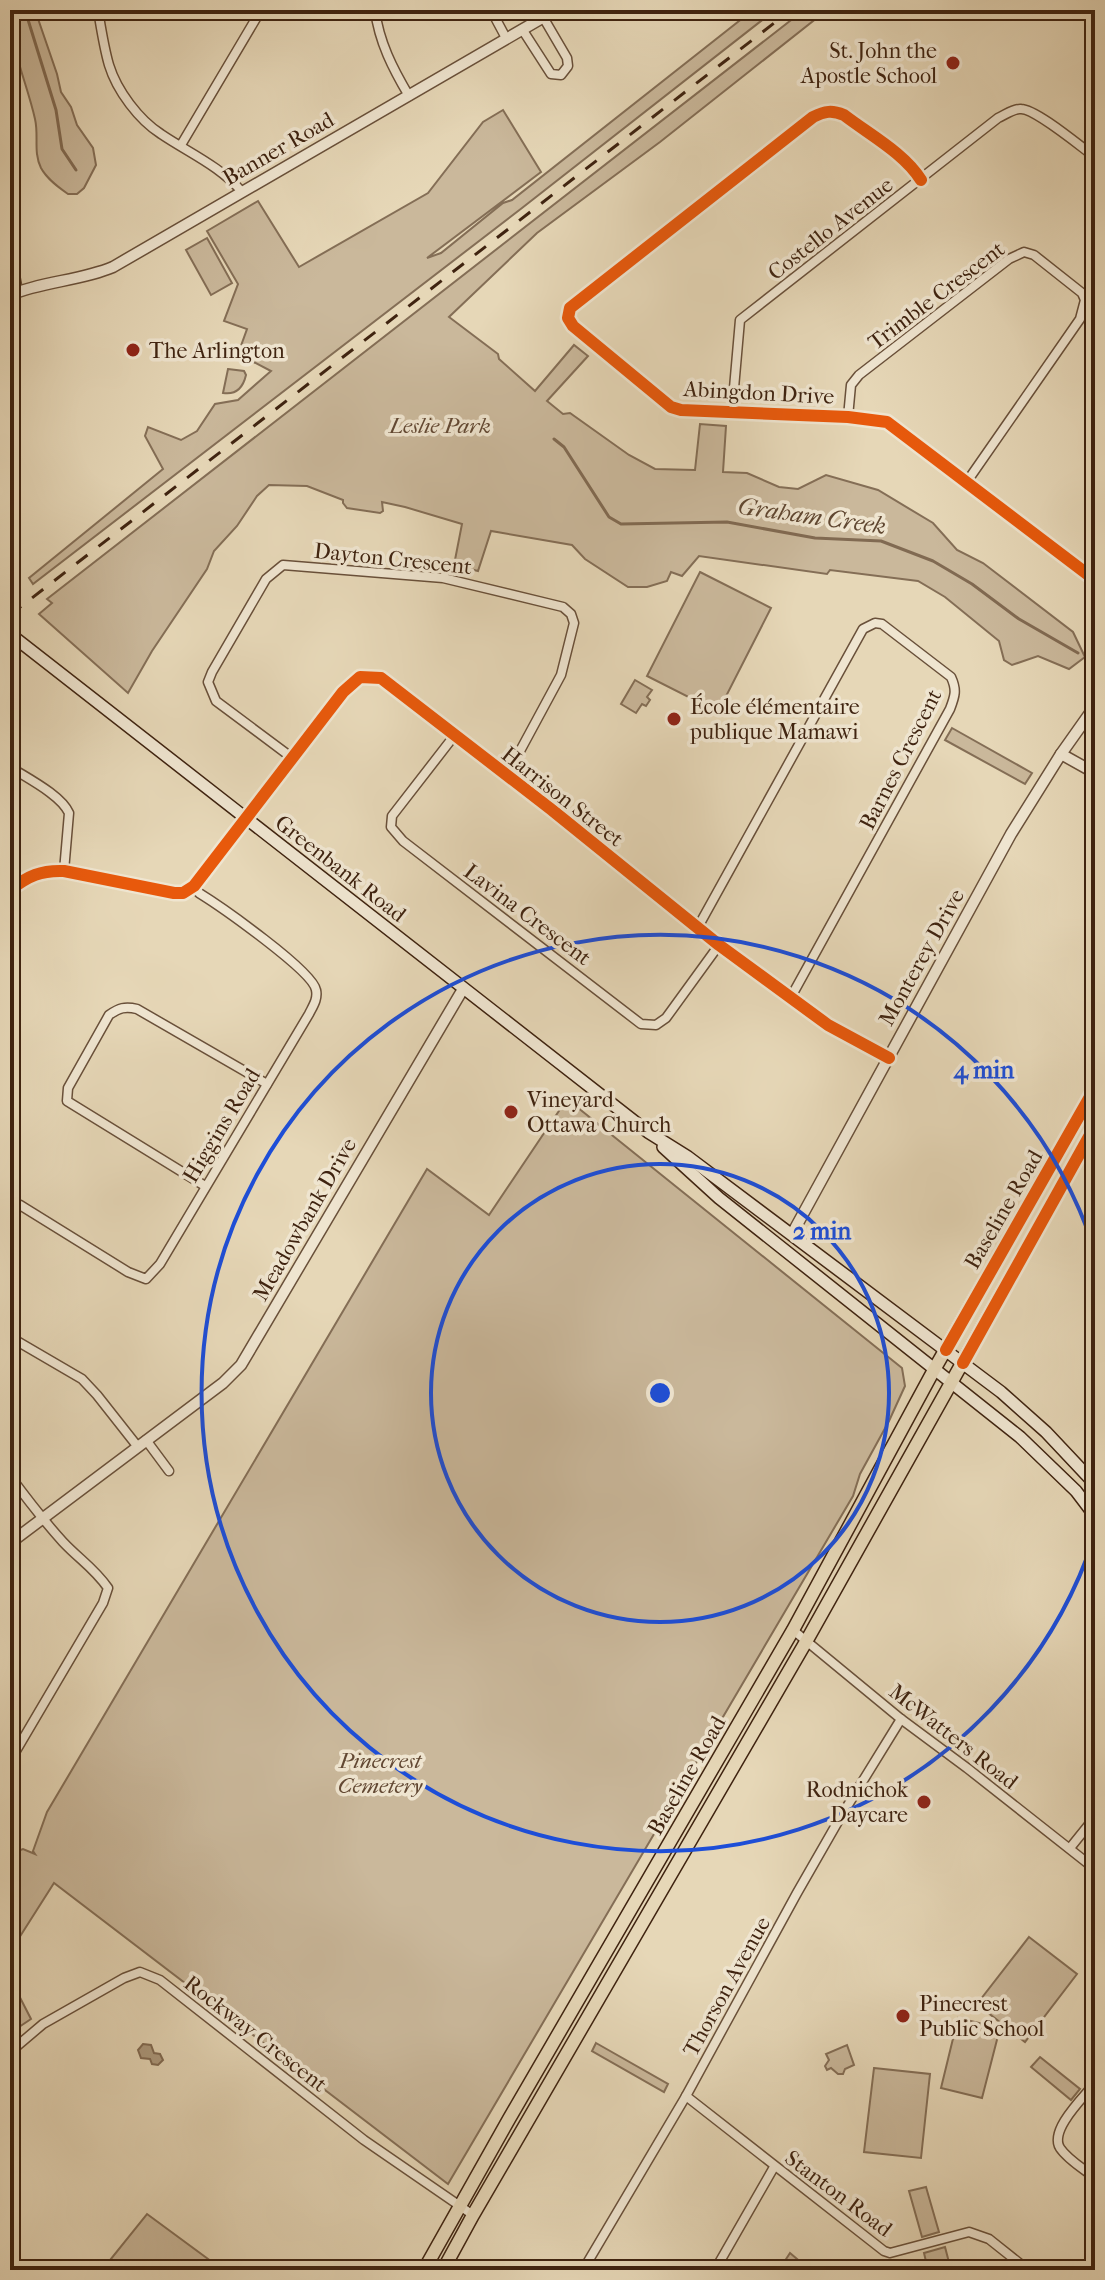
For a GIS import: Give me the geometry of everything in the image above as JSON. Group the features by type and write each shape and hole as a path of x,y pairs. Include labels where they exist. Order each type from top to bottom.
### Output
{"main road":[{"name":"Greenbank Road","path":"10,634 648,1132 688,1157 963,1363 1046,1432 1095,1484"},
{"name":"Baseline Road","path":"424,2270 793,1630 935,1368 1095,1088"},
{"name":"Baseline Road","path":"443,2270 807,1640 1095,1126"},
{"name":"Greenbank Road","path":"648,1132 719,1198 953,1382 1050,1464 1095,1516"}],"street":[{"path":"98,10 110,66 119,86 143,120 229,177 242,192"},
{"path":"181,145 261,10"},
{"path":"375,10 377,27 393,69 409,96"},
{"path":"491,10 506,38"},
{"name":"Banner Road","path":"14,293 97,274 113,267 556,10"},
{"path":"522,29 551,74 561,75 568,66 567,58 543,17"},
{"name":"Costello Avenue","path":"732,411 740,320 998,118 1019,108 1037,115 1095,157"},
{"name":"Abingdon Drive","path":"921,180 904,160 844,115 835,111 824,112 813,117 570,308 568,318 573,326 671,407 887,422 1095,580"},
{"path":"10,249 14,293"},
{"name":"Trimble Crescent","path":"848,417 851,385 859,375 1009,259 1024,252 1034,255 1082,293 1085,300 1080,319 966,483"},
{"name":"Dayton Crescent","path":"291,757 216,701 208,682 266,579 283,565 443,578 563,607 571,614 574,623 561,675 520,751 503,773"},
{"name":"Barnes Crescent","path":"698,927 863,629 875,623 882,624 951,677 956,687 955,694 940,728 791,997"},
{"name":"Harrison Street","path":"194,886 343,692 360,677 381,678 719,945 828,1025 889,1058"},
{"name":"Monterey Drive","path":"792,1234 1011,834 1095,706"},
{"name":"Lavina Crescent","path":"454,736 392,816 391,827 403,841 641,1024 656,1025 666,1018 719,945"},
{"path":"1061,754 1095,773"},
{"path":"10,767 68,809 64,871"},
{"path":"10,890 29,876 50,870 174,893 183,893 194,886"},
{"name":"Higgins Road","path":"10,1203 20,1205 128,1272 146,1279 160,1264 316,1001 316,988 303,971 199,893 194,886"},
{"name":"Meadowbank Drive","path":"10,1543 223,1383 241,1365 463,989"},
{"path":"205,1186 67,1101 68,1088 109,1015 127,1006 137,1009 267,1084"},
{"path":"10,1337 82,1379 169,1471"},
{"path":"10,1476 43,1518 76,1555 96,1571 108,1588 103,1603 10,1761"},
{"name":"McWatters Road","path":"793,1630 901,1719 1095,1869"},
{"name":"Thorson Avenue","path":"583,2270 686,2096 797,1893 901,1719"},
{"path":"1070,1848 1095,1817"},
{"name":"Rockway Crescent","path":"10,2052 43,2024 140,1972 160,1980 364,2140 473,2215"},
{"path":"1095,2083 1060,2126 1057,2135 1058,2145 1066,2155 1095,2178"},
{"name":"Stanton Road","path":"686,2096 884,2251 890,2253 969,2232 989,2239 1028,2270"},
{"path":"715,2270 774,2167"}],"green space":[{"path":"10,10 35,10 61,92 71,107 77,125 93,148 96,165 84,188 77,194 68,194 57,186 43,172 39,162 35,119 16,52"},
{"path":"753,10 775,10 33,584 29,578 163,469 145,436 148,427 181,440 197,431 215,404 238,400 271,371 238,354 247,329 224,321 238,284 207,231 258,201 299,267 428,193 483,122 503,110 541,172 427,258 441,253"},
{"name":"Leslie Park","path":"804,10 827,10 660,142 537,233 449,317 498,354 499,359 535,391 574,345 588,356 547,401 563,414 570,413 629,455 655,469 695,470 700,424 726,426 723,472 747,473 779,487 798,489 826,475 878,490 933,523 957,550 983,563 1073,632 1085,657 1069,669 1038,656 1012,665 1004,660 999,641 945,597 918,581 830,570 827,574 699,556 682,576 671,572 667,581 647,587 628,587 585,559 572,545 491,531 478,571 454,565 462,524 382,502 383,511 380,513 347,508 343,500 307,486 269,485 257,496 237,526 214,551 207,569 128,693 39,614 52,603 47,599"},
{"path":"207,238 232,283 211,295 186,250"},
{"path":"228,369 244,371 246,375 238,390 223,393"},
{"path":"700,572 771,608 718,712 647,676"},
{"path":"635,680 652,690 646,706 642,704 636,713 621,704"},
{"path":"952,728 1032,773 1025,784 945,740"},
{"name":"Pinecrest Cemetery","path":"567,1099 902,1368 905,1386 860,1474 853,1496 448,2184 54,1883 12,1949 10,1960 10,1854 23,1849 35,1854 33,1851 47,1812 427,1169 489,1215"},
{"path":"1029,1937 1077,1974 1025,2042 977,2004"},
{"path":"10,1978 31,2019 10,2033"},
{"path":"958,2018 1000,2028 982,2098 941,2088"},
{"path":"596,2043 668,2084 664,2092 592,2051"},
{"path":"847,2045 854,2065 845,2069 843,2074 831,2068 827,2070 825,2066 829,2060 826,2054"},
{"path":"1040,2057 1080,2089 1071,2100 1031,2067"},
{"path":"874,2068 930,2074 921,2158 864,2152"},
{"path":"926,2187 939,2232 922,2237 909,2191"},
{"path":"147,2214 223,2270 102,2270"},
{"path":"945,2247 951,2270 928,2270 924,2253"},
{"path":"790,2253 810,2270 779,2270"}],"shaded area":[{"path":"143,2044 151,2045 154,2053 160,2054 163,2060 158,2065 152,2064 150,2059 141,2058 138,2050"}],"waterway":[{"path":"25,10 56,110 62,149 76,170"},
{"name":"Graham Creek","path":"554,439 564,447 609,517 621,524 727,522 815,538 881,541 933,561 972,584 1019,619 1078,653"}],"railway":[{"path":"10,615 791,10"}],"cycle path":[{"path":"921,180 896,153 844,115 832,112 817,115 570,308 568,318 573,326 671,407 887,422 1095,580"},
{"path":"10,890 35,875 64,871 183,893 194,886 343,692 360,677 381,678 552,810 719,945 828,1025 889,1058"},
{"path":"946,1350 1095,1088"},
{"path":"963,1363 1095,1126"}],"place":[{"name":"St. John the Apostle School","path":"953,63"},
{"name":"The Arlington","path":"133,350"},
{"name":"École élémentaire publique Mamawi","path":"674,719"},
{"name":"Vineyard Ottawa Church","path":"511,1112"},
{"name":"Rodnichok Daycare","path":"924,1802"},
{"name":"Pinecrest Public School","path":"903,2016"}]}
